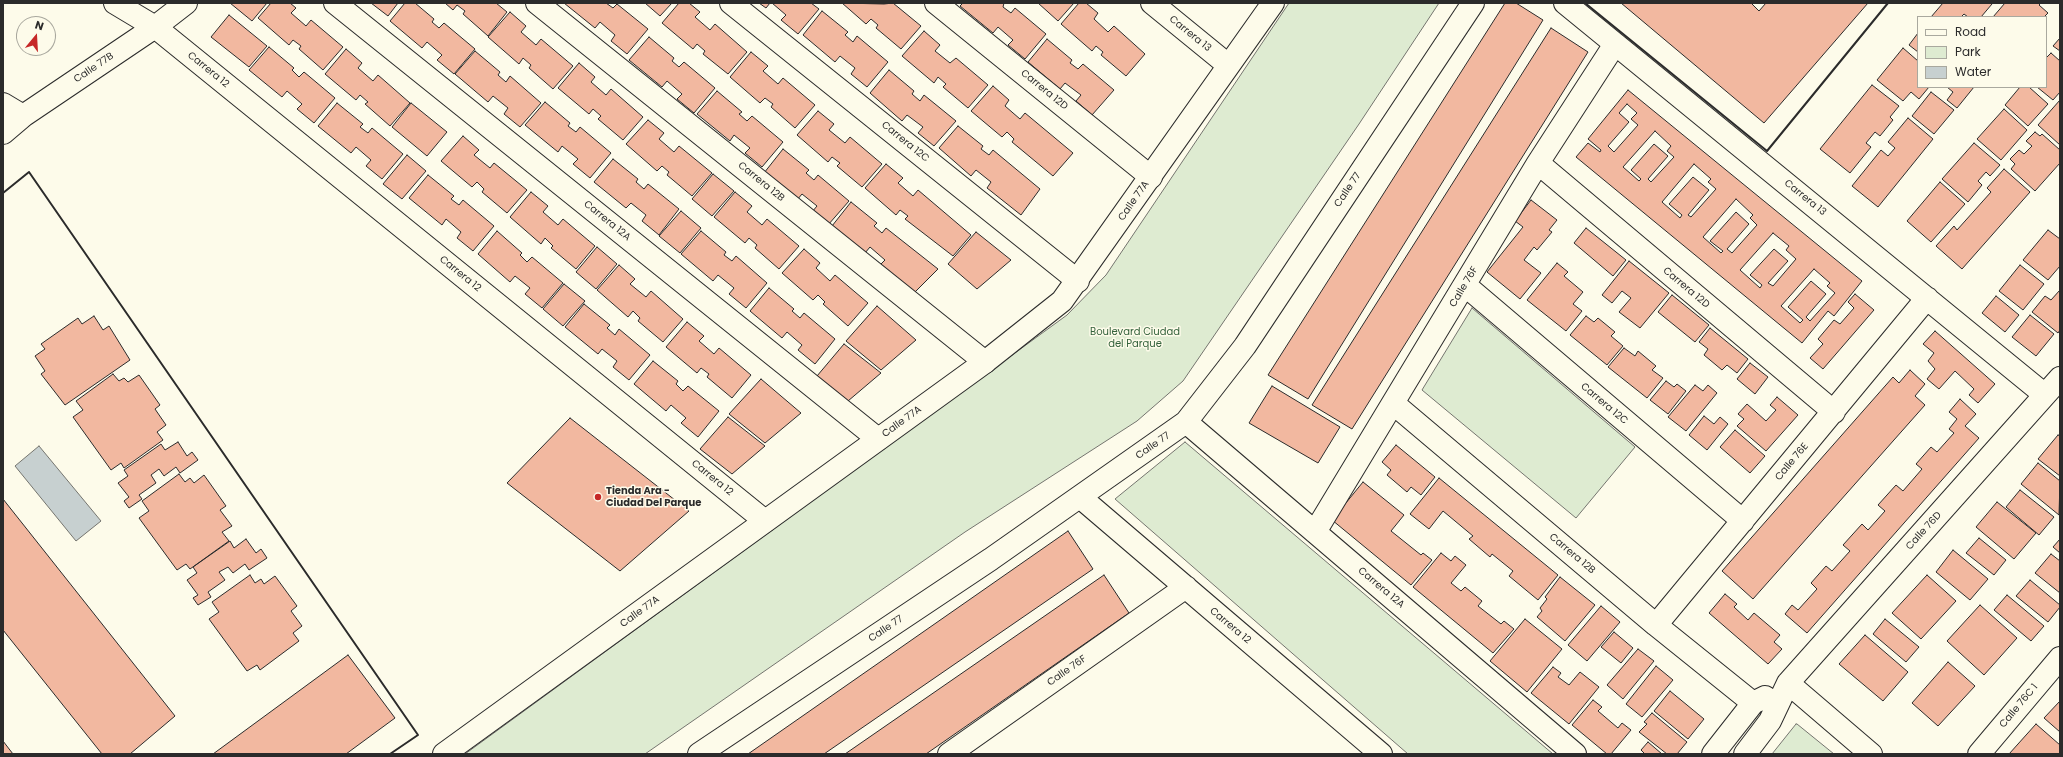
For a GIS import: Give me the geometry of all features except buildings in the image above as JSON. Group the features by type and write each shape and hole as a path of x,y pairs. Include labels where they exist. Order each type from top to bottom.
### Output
{"street":[{"name":"Carrera 12","path":"115,3 155,27 765,521"},
{"name":"Calle 77B","path":"3,133 23,116 155,27 186,3"},
{"name":"Carrera 12A","path":"335,3 878,439"},
{"name":"Carrera 12B","path":"537,3 985,362"},
{"name":"Carrera 12C","path":"731,3 1078,281"},
{"name":"Carrera 12D","path":"936,3 1151,177"},
{"name":"Carrera 13","path":"1152,3 1228,65"},
{"name":"Calle 77A","path":"444,754 985,362 1062,301 1078,281 1228,65 1273,3"},
{"name":"Calle 77","path":"699,754 991,559 1186,422 1245,346 1473,3"},
{"name":"Carrera 13","path":"1565,3 2045,395"},
{"name":"Calle 76F","path":"1315,532 1466,286 1538,163 1615,44"},
{"path":"3,104 23,116"},
{"name":"Carrera 12D","path":"1538,163 1834,412"},
{"name":"Carrera 12C","path":"1466,286 1743,521"},
{"name":"Calle 76E","path":"1656,625 1927,298"},
{"name":"Calle 76D","path":"1745,754 1770,721 1788,684 2060,378"},
{"name":"Carrera 12B","path":"1394,404 1656,625 1753,703"},
{"name":"Carrera 12A","path":"1186,422 1575,754"},
{"name":"Carrera 12","path":"1080,497 1375,752"},
{"name":"Calle 76F","path":"949,754 1186,588"},
{"name":"Calle 76C 1","path":"1978,754 2060,658"},
{"path":"1788,684 1871,754"},
{"name":"Calle 76D","path":"1713,754 1753,703 1788,684"}],"green space":[{"name":"Boulevard Ciudad del Parque","path":"1289,3 1439,3 1359,124 1183,381 1137,421 965,532 645,754 465,754 1067,315 1106,275"},
{"path":"1472,308 1635,447 1576,518 1422,390"},
{"path":"1185,442 1553,754 1408,754 1115,499"},
{"path":"1797,724 1834,754 1772,754"}],"water":[{"path":"39,446 101,521 76,541 15,466"}],"wall":[{"path":"1585,3 1767,151 1888,3"},
{"path":"3,193 29,172 418,735 390,754"}],"place":[{"name":"Tienda Ara - Ciudad Del Parque","path":"598,497"}]}
